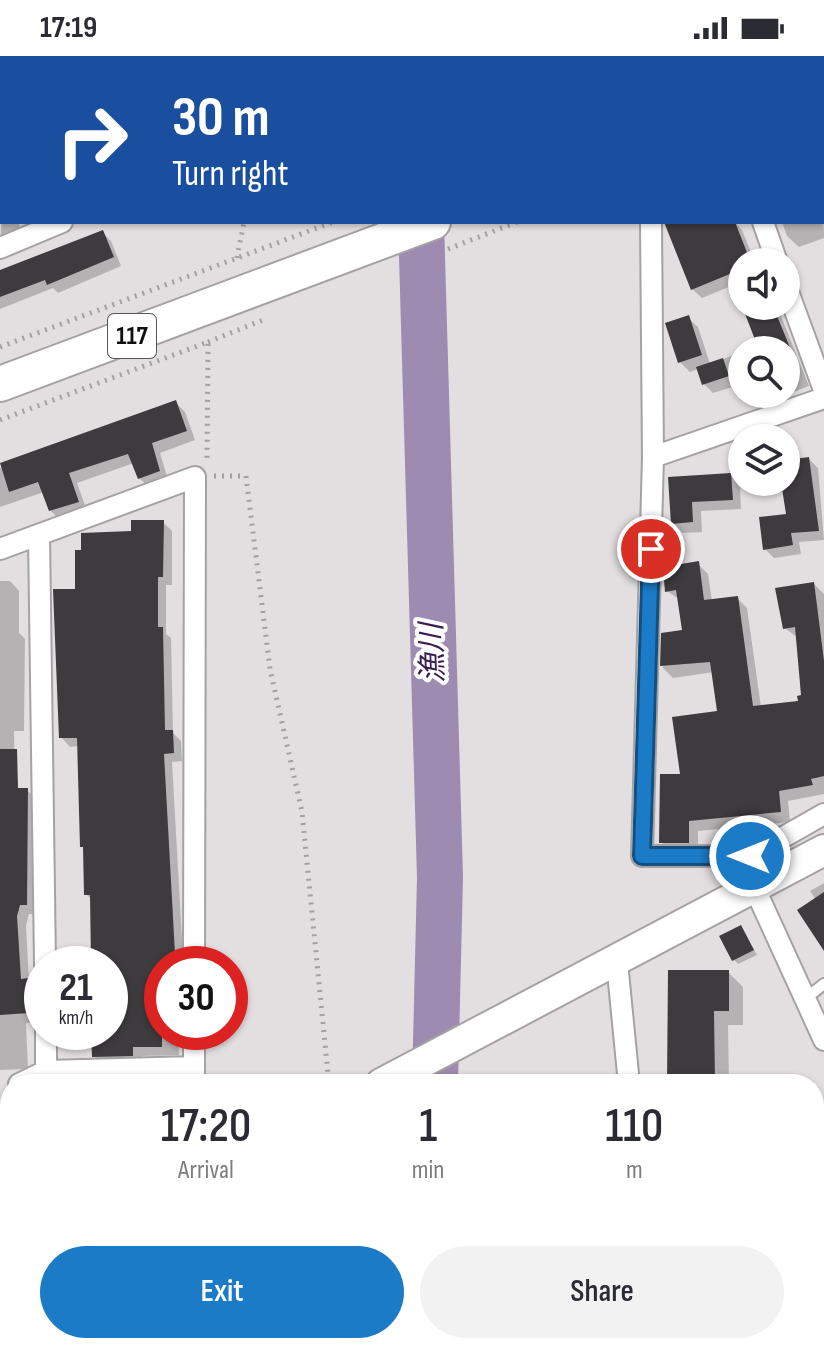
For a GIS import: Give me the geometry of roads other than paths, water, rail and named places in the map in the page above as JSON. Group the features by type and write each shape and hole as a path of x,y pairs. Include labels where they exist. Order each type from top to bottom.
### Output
{"main road":[{"name":"117","path":"0,384 264,304 429,224"}],"street":[{"path":"0,248 57,224"},
{"path":"651,224 653,457 642,856 750,856 824,814"},
{"path":"764,224 772,248"},
{"path":"798,320 824,390"},
{"path":"653,457 824,398"},
{"path":"0,549 201,476 194,946"},
{"path":"39,535 45,946"},
{"path":"400,1074 824,850"},
{"path":"755,889 824,1040"},
{"path":"617,962 627,1074"},
{"path":"46,1050 46,1071"},
{"path":"194,1050 194,1074"},
{"path":"40,1074 46,1071 135,1074"}],"lane":[{"path":"805,999 824,984"}],"waterway":[{"name":"漁川","path":"421,224 440,877 435,1074"}]}
